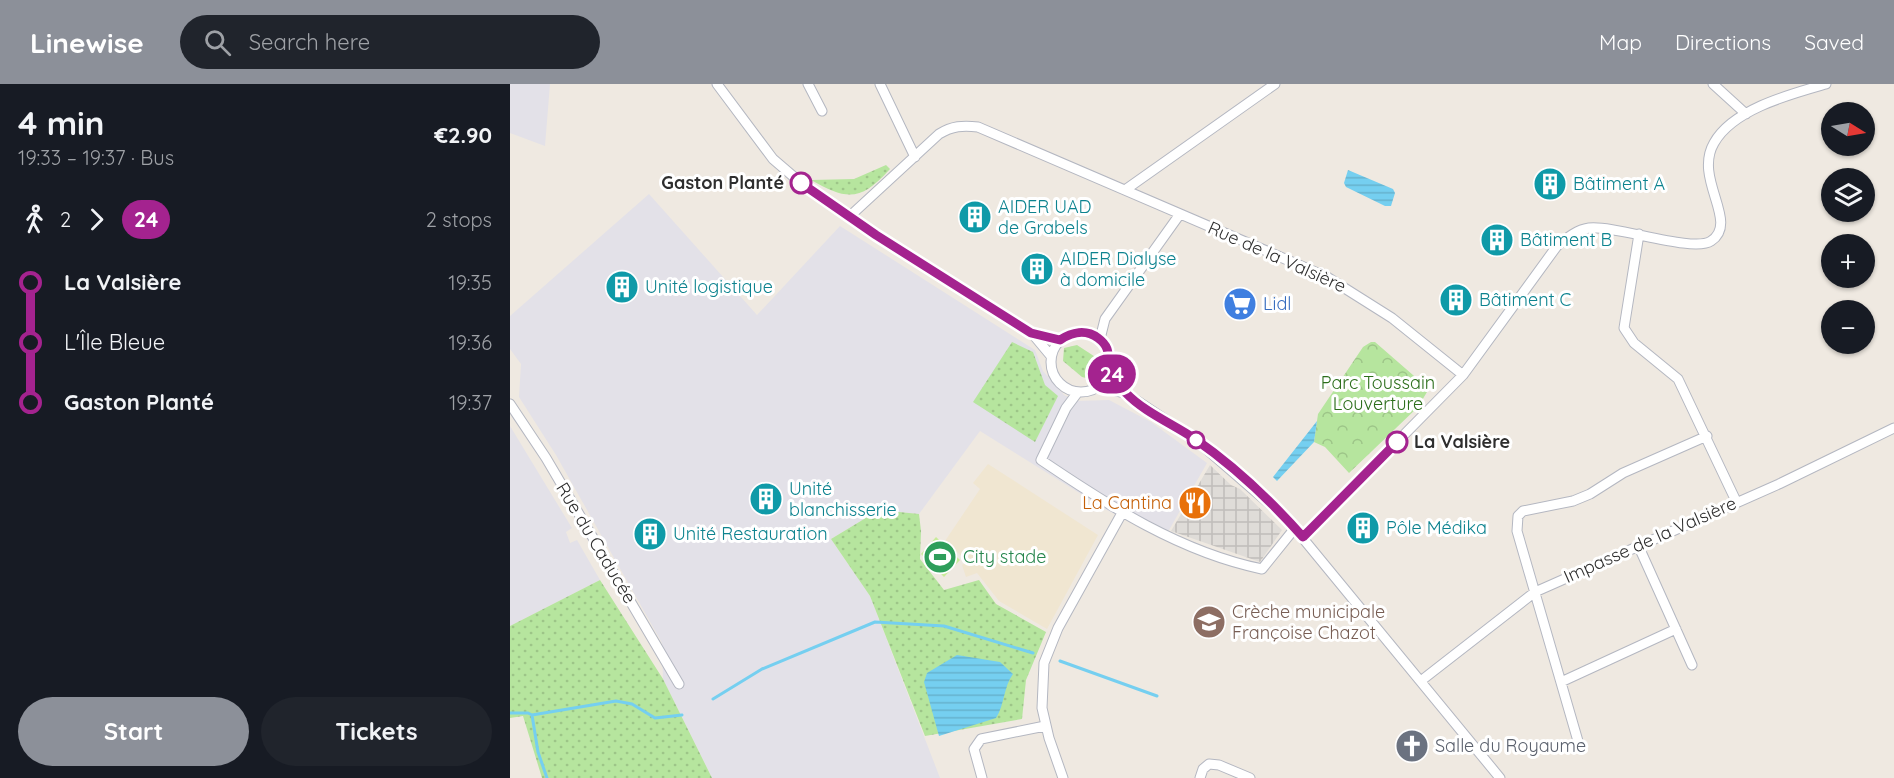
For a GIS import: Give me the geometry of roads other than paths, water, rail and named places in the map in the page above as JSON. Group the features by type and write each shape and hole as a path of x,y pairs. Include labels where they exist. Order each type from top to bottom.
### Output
{"street":[{"path":"717,84 773,159 801,183 1031,333 1052,356"},
{"path":"808,84 822,111"},
{"path":"880,84 915,157"},
{"path":"1125,190 1275,84"},
{"path":"1713,84 1746,114"},
{"path":"1303,537 1463,375 1563,241 1576,232 1590,228 1698,245 1713,240 1720,230 1721,218 1707,172 1710,151 1717,138 1746,114 1783,97 1826,84"},
{"name":"Rue de la Valsière","path":"850,216 948,128 964,125 978,127 1293,261 1351,290 1392,318 1463,375"},
{"path":"1085,332 1105,319 1180,214"},
{"path":"1639,234 1624,328 1634,343 1678,378 1736,501"},
{"path":"1100,339 1105,319"},
{"path":"1127,394 1110,370 1109,353 1100,339 1085,332 1076,332 1060,340 1052,356 1053,374 1065,388 1078,392 1099,386 1127,394 1223,461 1295,528 1422,680 1500,778"},
{"path":"1031,333 1060,340"},
{"path":"1099,386 1110,370"},
{"path":"1065,388 1066,408"},
{"path":"1078,392 1066,408 1041,460 1122,513 1167,537 1262,569 1295,528"},
{"name":"Rue du Caducée","path":"510,404 546,458 680,684"},
{"name":"Impasse de la Valsière","path":"1422,680 1535,592 1736,501 1779,484 1894,429"},
{"path":"1580,748 1517,531 1518,516 1523,511 1573,501 1590,494 1623,473 1707,436"},
{"path":"1062,778 1042,708 1043,670 1050,643 1122,513"},
{"path":"1638,545 1692,665"},
{"path":"1561,682 1676,630"},
{"path":"982,778 974,749 976,743 981,739 1046,726"},
{"path":"1200,778 1203,769 1209,764 1219,765 1250,778"}],"water":[{"path":"1348,170 1393,189 1395,193 1391,206 1385,206 1346,187 1344,183"},
{"path":"1317,421 1314,442 1277,481 1273,477"},
{"path":"957,655 1000,662 1013,674 996,718 939,736 924,682 927,673"}],"waterway":[{"path":"713,699 762,669 875,622 944,626 1033,653"},
{"path":"1060,661 1157,696"},
{"path":"510,713 532,715 616,701 632,704 655,718 682,715"},
{"path":"532,715 538,752 547,778"}],"place":[{"name":"Gaston Planté","path":"801,183"},
{"name":"Bâtiment A","path":"1550,184"},
{"name":"AIDER UAD de Grabels","path":"975,217"},
{"name":"Bâtiment B","path":"1497,240"},
{"name":"AIDER Dialyse à domicile","path":"1037,269"},
{"name":"Unité logistique","path":"622,287"},
{"name":"Bâtiment C","path":"1456,300"},
{"name":"Lidl","path":"1240,304"},
{"name":"La Valsière","path":"1397,442"},
{"name":"Unité blanchisserie","path":"766,499"},
{"name":"La Cantina","path":"1195,503"},
{"name":"Pôle Médika","path":"1363,528"},
{"name":"Unité Restauration","path":"650,534"},
{"name":"City stade","path":"940,557"},
{"name":"Crèche municipale Françoise Chazot","path":"1209,622"},
{"name":"Salle du Royaume","path":"1412,746"}],"park label":[{"name":"Parc Toussain Louverture","path":"1378,393"}]}
